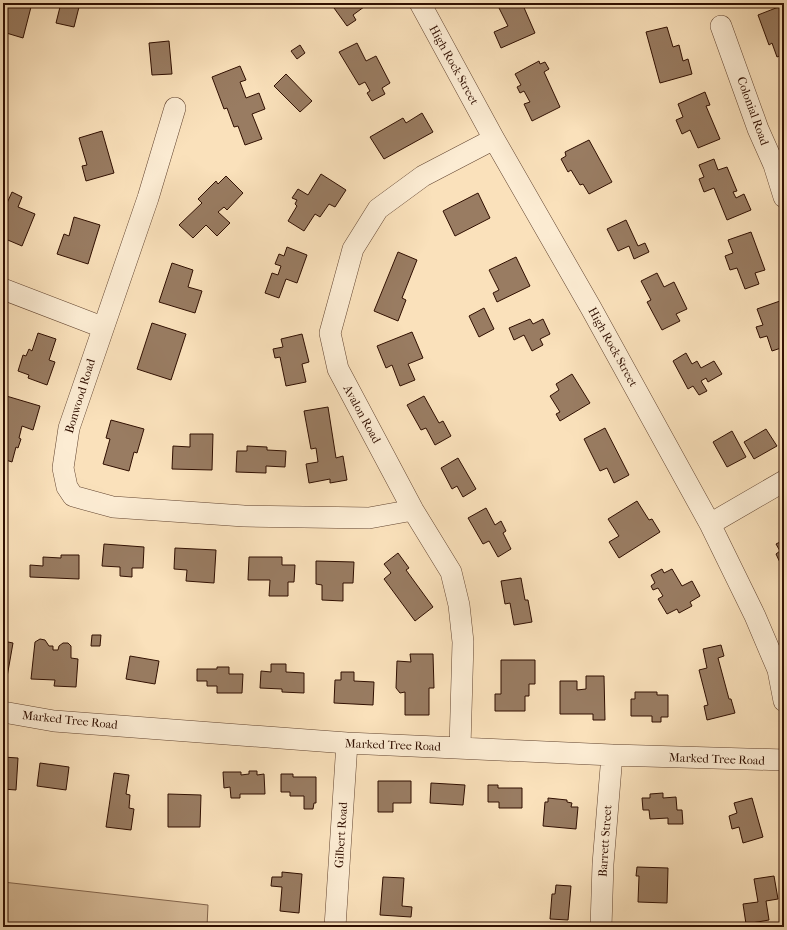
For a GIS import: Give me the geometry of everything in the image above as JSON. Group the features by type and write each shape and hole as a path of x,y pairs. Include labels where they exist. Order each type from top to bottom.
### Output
{"street":[{"name":"High Rock Street","path":"420,3 494,139 591,308 710,524 755,616 778,670 784,701"},
{"name":"Colonial Road","path":"721,26 758,129 774,164 784,197"},
{"name":"Bonwood Road","path":"175,108 148,198 102,327 69,428 63,468 67,487 73,496 113,507 244,516 369,518 413,510"},
{"name":"Avalon Road","path":"460,748 463,642 459,605 451,572 413,510 338,370 330,333 352,249 378,209 423,176 494,139"},
{"path":"3,289 102,327"},
{"path":"710,524 784,480"},
{"name":"Marked Tree Road","path":"3,712 54,720 347,743 612,755 784,760"},
{"name":"Gilbert Road","path":"335,927 347,743"},
{"name":"Barrett Street","path":"601,927 603,864 612,755"}],"shaded area":[{"path":"3,882 208,905 207,927 3,927"}],"building":[{"path":"3,3 16,3 31,7 23,38 3,32"},
{"path":"61,3 80,3 74,27 56,23"},
{"path":"342,3 368,4 353,15 356,20 347,26 334,8"},
{"path":"504,3 522,3 535,33 501,48 494,32 508,26 498,6"},
{"path":"781,6 784,14 784,54 777,57 772,43 769,45 758,15"},
{"path":"667,27 673,47 679,45 683,61 688,59 692,74 660,83 646,32"},
{"path":"169,41 172,74 152,75 149,43"},
{"path":"357,43 366,61 376,56 390,83 382,88 385,94 372,101 367,93 370,91 365,82 359,85 339,52"},
{"path":"300,45 305,53 297,59 291,51"},
{"path":"539,61 540,64 545,62 549,69 544,72 560,107 532,121 524,104 530,102 524,91 520,93 517,87 521,85 515,74"},
{"path":"240,66 246,80 240,82 246,98 259,93 265,109 252,114 262,139 245,145 238,126 234,127 227,108 224,109 212,77"},
{"path":"286,74 312,101 300,112 274,86"},
{"path":"705,92 710,105 706,106 720,139 698,148 690,130 682,134 676,120 683,117 678,104"},
{"path":"422,113 433,132 384,159 370,137 403,118 406,123"},
{"path":"102,131 114,173 86,181 82,166 87,165 79,138"},
{"path":"589,140 612,182 589,194 583,184 580,185 571,170 568,172 561,159 566,156 565,152"},
{"path":"714,159 718,170 727,167 737,191 733,192 736,198 744,194 751,210 727,220 714,188 704,192 699,179 704,177 699,165"},
{"path":"321,174 346,190 335,207 329,204 320,217 315,214 304,231 288,221 297,206 295,204 297,200 292,198 298,189 308,195"},
{"path":"226,176 243,193 227,210 224,207 218,212 230,223 217,236 206,225 193,238 179,225 202,203 198,199 216,181 218,184"},
{"path":"12,192 22,197 18,207 35,214 22,246 3,238 3,201 7,203"},
{"path":"478,193 490,218 455,236 443,211"},
{"path":"74,217 100,225 88,264 57,254 64,234 69,236"},
{"path":"626,220 638,246 645,243 649,252 634,259 629,246 618,251 607,229"},
{"path":"751,232 765,270 755,273 759,284 745,289 737,268 730,270 725,256 733,253 728,240"},
{"path":"287,247 307,255 297,283 286,279 279,298 265,293 272,273 278,275 281,266 275,264 279,254 284,256"},
{"path":"398,252 417,260 402,298 406,300 398,321 374,311"},
{"path":"516,257 530,286 497,302 493,293 499,290 489,270"},
{"path":"172,263 193,270 188,287 202,291 195,313 159,302"},
{"path":"657,273 664,287 674,282 687,309 676,314 680,321 662,330 647,302 651,300 641,281"},
{"path":"780,301 784,312 784,347 772,351 767,336 760,338 756,327 763,325 757,309"},
{"path":"484,308 494,329 479,337 469,316"},
{"path":"530,319 533,324 543,319 550,334 540,339 543,345 532,351 524,335 514,340 509,328"},
{"path":"152,323 186,334 171,380 137,369"},
{"path":"412,332 423,358 408,364 415,380 400,386 392,365 386,368 377,346"},
{"path":"38,333 56,339 49,360 55,362 47,385 28,378 29,375 18,371 23,355 26,356 29,349 32,351"},
{"path":"302,334 309,362 302,364 306,382 286,386 280,357 275,358 273,349 283,347 281,339"},
{"path":"686,353 692,364 697,361 701,368 714,361 722,374 708,382 706,378 701,381 707,391 699,395 693,386 688,389 673,361"},
{"path":"572,374 590,403 560,421 556,414 560,412 550,396 559,390 556,384"},
{"path":"3,395 40,406 33,430 22,426 19,438 21,439 18,448 16,447 12,462 3,459"},
{"path":"424,396 439,423 443,421 451,436 435,445 426,428 421,430 407,405"},
{"path":"328,407 336,458 343,456 347,480 330,483 330,479 309,483 306,464 318,462 316,448 311,449 304,411"},
{"path":"111,420 144,429 137,453 134,452 129,471 103,464 110,439 106,438"},
{"path":"605,428 629,475 614,483 607,468 600,471 584,439"},
{"path":"766,429 777,446 754,459 744,442"},
{"path":"732,431 746,457 727,467 713,442"},
{"path":"190,434 213,434 212,470 172,469 173,446 190,447"},
{"path":"247,446 267,447 267,450 286,451 285,467 266,466 266,473 236,472 237,451 247,451"},
{"path":"458,458 476,489 463,497 457,486 452,489 441,468"},
{"path":"637,501 649,520 652,519 660,532 619,558 609,542 619,536 608,519"},
{"path":"486,508 495,525 501,521 506,531 503,533 511,549 498,557 489,541 483,544 468,518"},
{"path":"784,540 784,571 776,554 780,551 776,544"},
{"path":"104,544 144,547 143,568 132,568 132,577 120,576 120,567 102,566"},
{"path":"175,548 216,550 214,583 186,581 187,570 174,569"},
{"path":"398,553 409,568 406,570 433,607 415,621 384,579 391,573 384,564"},
{"path":"61,555 79,555 79,579 30,577 30,565 43,566 43,557 61,558"},
{"path":"249,557 282,557 282,565 295,565 294,582 288,582 288,596 269,596 270,580 248,580"},
{"path":"316,561 354,562 353,583 343,583 343,601 322,600 322,585 316,584"},
{"path":"662,569 664,573 672,569 682,586 692,581 700,596 690,602 692,606 679,613 677,609 667,614 658,599 663,596 658,588 653,590 651,586 655,583 651,575"},
{"path":"521,578 525,600 528,600 532,622 514,625 510,603 505,604 501,581"},
{"path":"92,635 101,635 100,646 91,646"},
{"path":"40,639 45,640 49,646 53,646 53,650 58,650 59,646 63,643 68,643 71,646 71,658 78,659 76,687 54,686 55,680 31,679 35,642"},
{"path":"3,641 13,643 7,677 3,676"},
{"path":"721,645 724,656 718,658 729,699 731,699 735,713 707,720 704,706 708,705 699,670 707,668 703,649"},
{"path":"410,654 433,654 434,688 429,688 429,715 405,715 405,692 400,693 396,688 397,661 411,662"},
{"path":"130,656 159,661 155,684 126,679"},
{"path":"501,660 535,660 535,684 529,684 529,696 525,696 525,711 495,711 495,694 501,694"},
{"path":"271,664 286,664 286,672 304,673 304,693 282,692 282,689 260,688 261,671 271,672"},
{"path":"217,667 229,667 229,674 243,674 242,693 217,693 217,686 207,686 207,681 197,681 197,669 217,669"},
{"path":"341,672 354,672 354,681 374,682 373,705 334,703 335,680 341,680"},
{"path":"586,676 604,676 605,720 593,720 593,714 560,714 560,681 577,681 577,690 586,689"},
{"path":"635,692 657,692 657,695 668,695 668,717 661,717 661,722 652,722 652,716 631,716 631,699 635,699"},
{"path":"3,757 18,758 16,790 3,789"},
{"path":"40,763 69,767 66,790 37,786"},
{"path":"249,771 257,771 257,775 264,774 265,794 240,794 240,798 231,798 230,787 224,788 223,772 241,772 241,775 249,774"},
{"path":"114,773 129,775 126,794 130,795 129,808 134,809 131,830 106,827"},
{"path":"281,774 293,774 293,777 316,777 316,803 314,803 313,809 304,809 304,796 290,796 290,792 281,792"},
{"path":"378,781 411,781 411,803 393,803 393,812 378,812"},
{"path":"431,783 465,785 463,805 430,803"},
{"path":"488,785 498,785 498,788 522,788 522,808 499,808 499,802 488,802"},
{"path":"663,793 663,798 676,797 677,810 682,810 683,824 668,824 668,818 650,819 649,810 643,810 642,798 650,798 650,794"},
{"path":"168,794 201,795 200,827 168,827"},
{"path":"548,798 567,800 567,802 572,803 571,807 578,807 576,829 543,826 545,802 548,802"},
{"path":"752,798 763,837 743,843 739,827 732,829 729,816 737,813 734,803"},
{"path":"637,867 668,868 667,903 638,902 639,876 636,876"},
{"path":"282,872 302,874 299,913 280,911 282,887 271,886 272,877 282,877"},
{"path":"774,876 778,899 766,901 769,920 746,924 743,904 758,902 754,879"},
{"path":"383,877 404,878 402,906 412,907 411,917 380,915"},
{"path":"556,885 571,886 568,920 550,919 552,894 555,894"}]}
